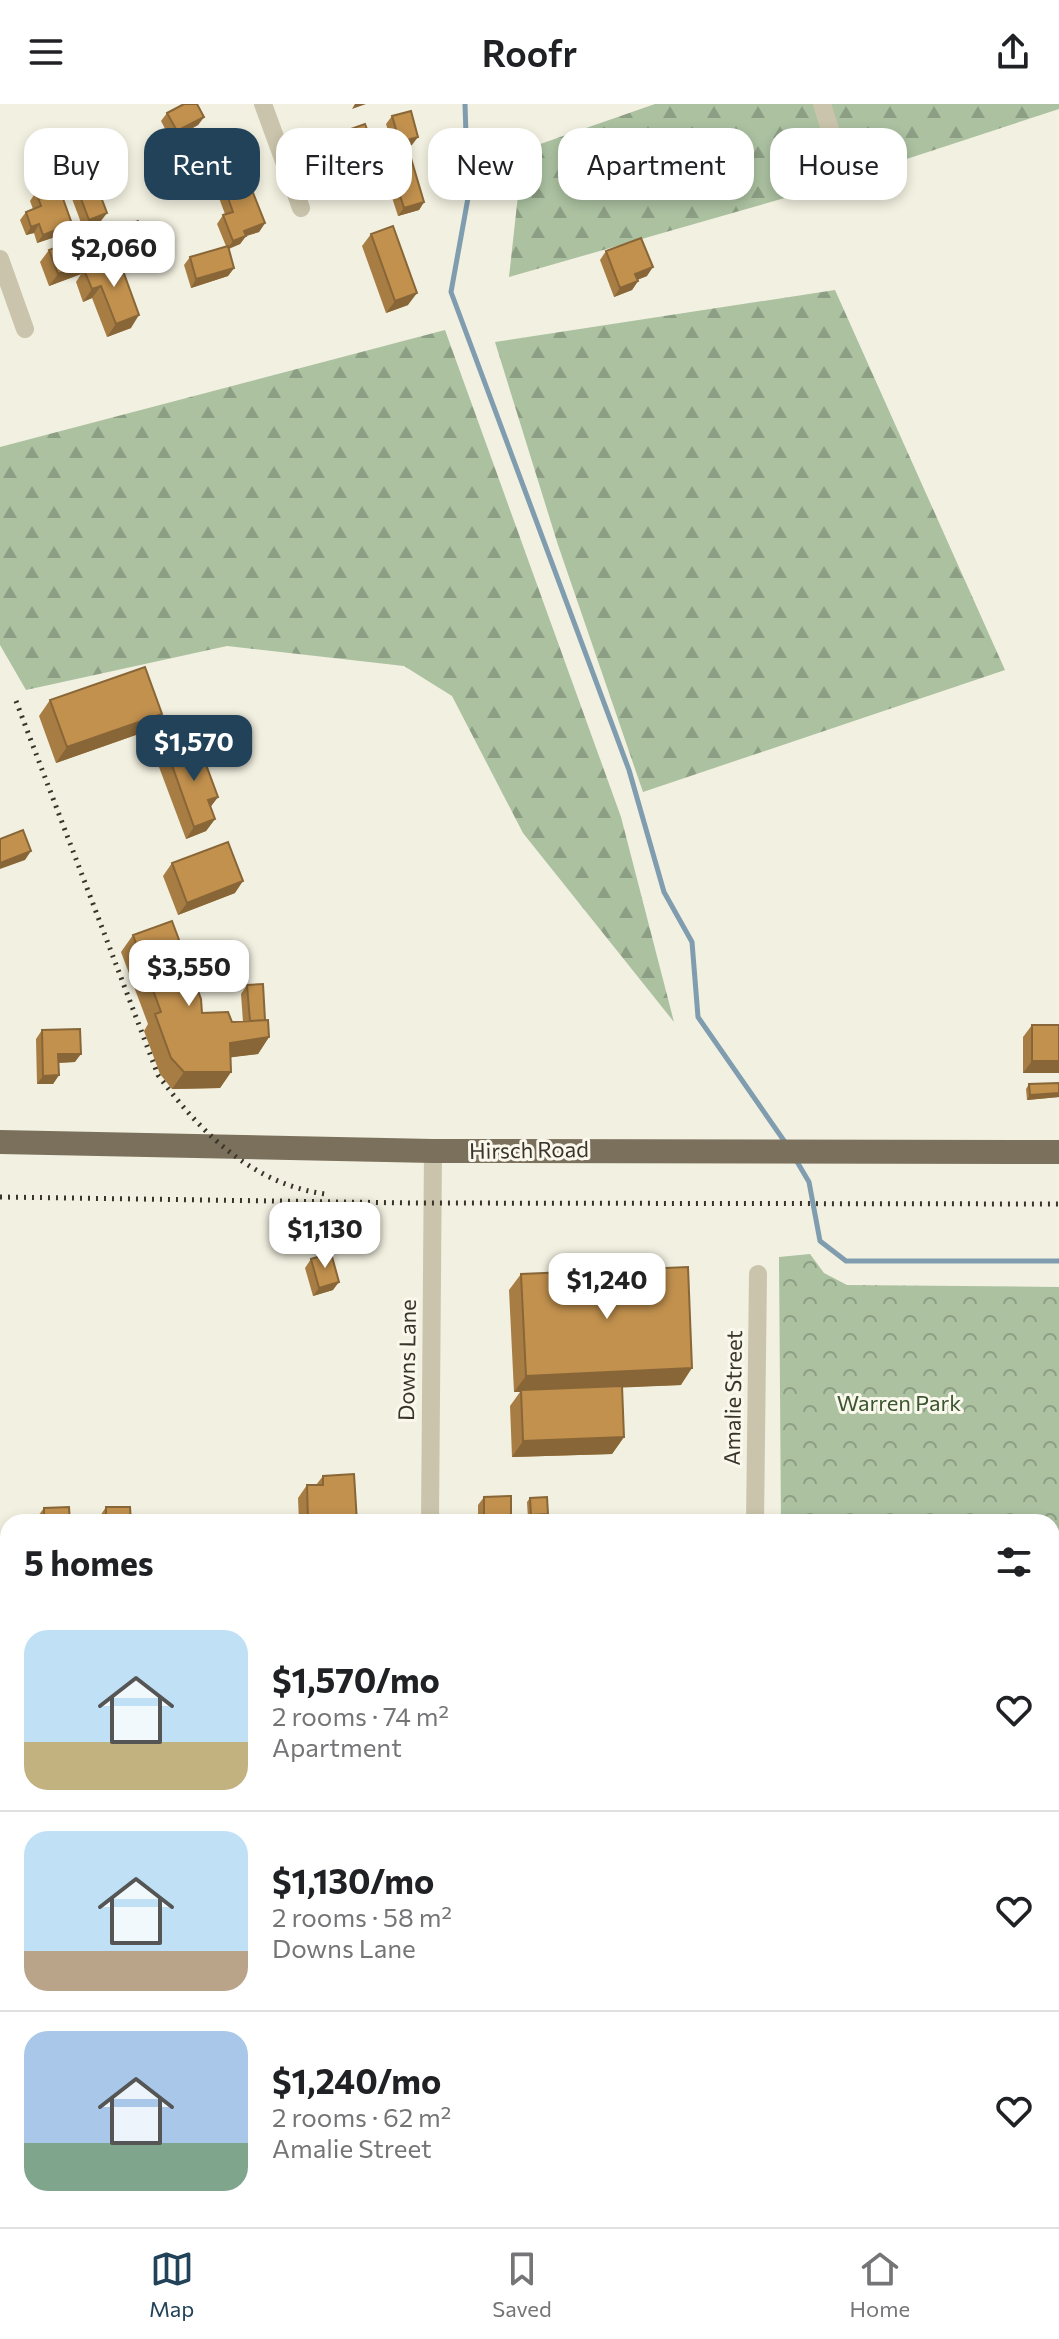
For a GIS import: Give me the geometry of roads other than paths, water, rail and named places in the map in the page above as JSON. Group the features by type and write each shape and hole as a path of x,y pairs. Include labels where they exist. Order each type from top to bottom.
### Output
{"main road":[{"name":"Hirsch Road","path":"0,1142 433,1151 1059,1152"}],"street":[{"path":"263,104 301,208"},
{"path":"822,104 829,128"},
{"path":"0,259 25,329"},
{"name":"Downs Lane","path":"430,1514 433,1151"},
{"name":"Amalie Street","path":"755,1514 758,1274"}],"waterway":[{"path":"465,104 468,198 451,292 629,770 664,892 692,942 698,1017 787,1145"},
{"path":"796,1160 809,1182 820,1241 846,1261 1059,1261"}],"railway":[{"path":"16,701 158,1075 210,1135 251,1167 274,1179 325,1194"},
{"path":"0,1197 411,1203 1059,1204"}],"park label":[{"name":"Warren Park","path":"899,1403"}]}
